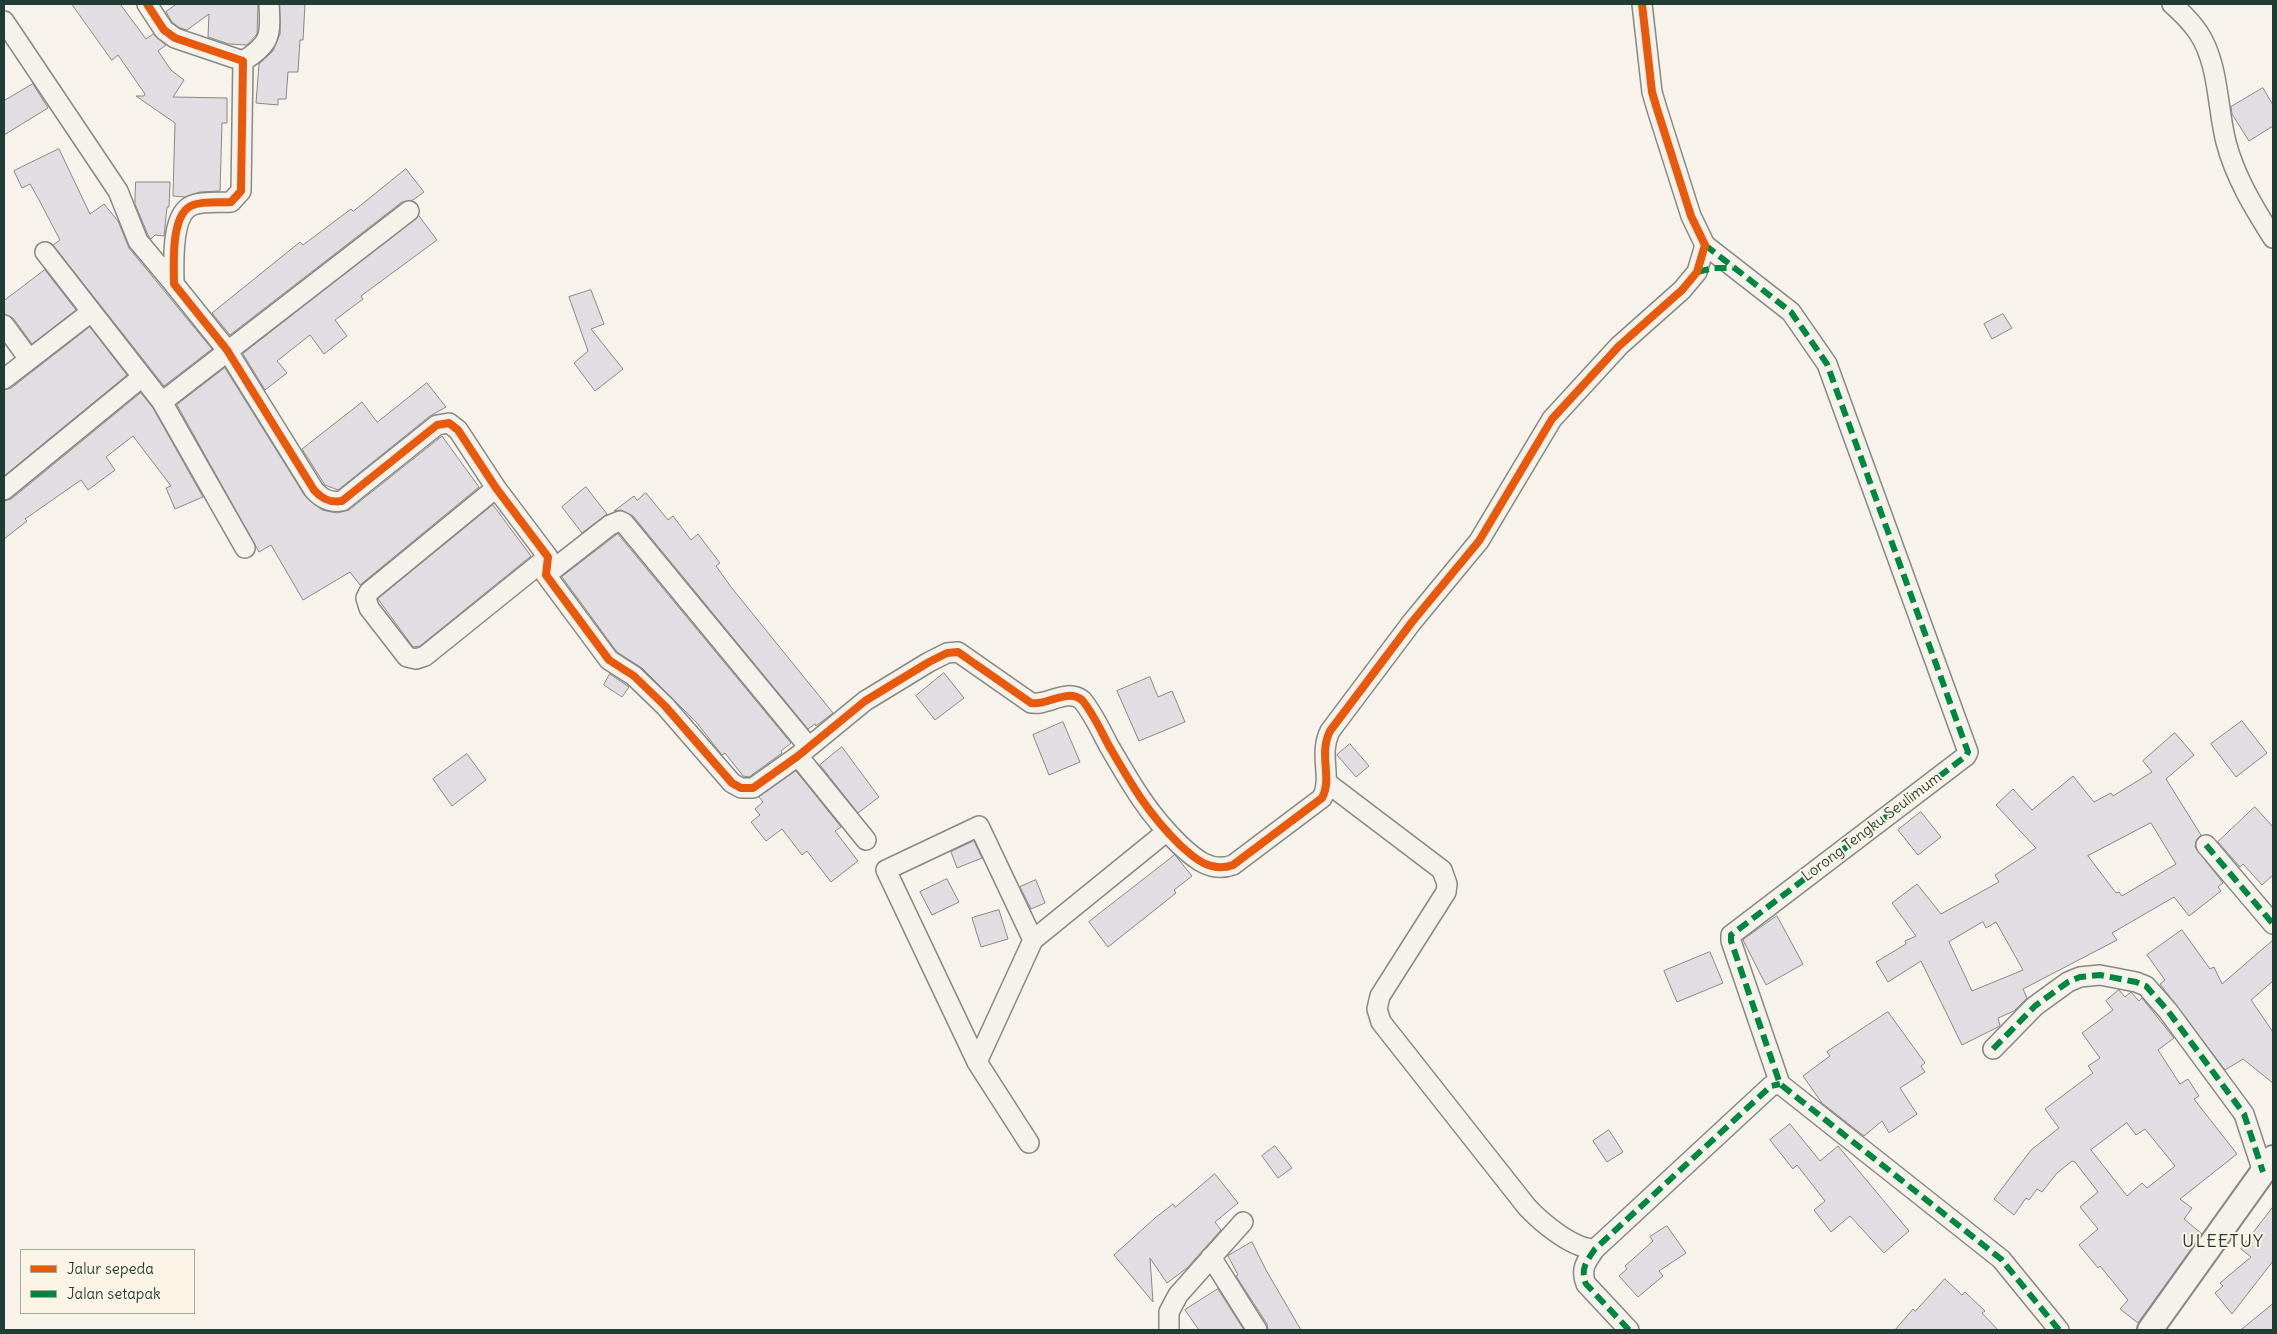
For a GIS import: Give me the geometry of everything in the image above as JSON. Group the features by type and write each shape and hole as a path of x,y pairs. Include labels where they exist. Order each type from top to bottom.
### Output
{"street":[{"path":"147,4 167,33 184,42 243,61 258,52 267,39 270,30 269,4"},
{"path":"4,21 118,191 138,242 227,350 314,490 326,500 342,501 437,425 449,423 458,430 609,660 634,676 665,706 732,783 741,788 752,788 803,751 864,701 929,662 947,653 958,652 1031,703 1040,705 1064,696 1078,697 1082,700 1130,784 1158,824 1203,863 1211,867 1226,868 1233,865 1322,798 1326,782 1324,748 1330,731 1412,622 1479,541 1552,419 1619,346 1682,290 1697,272 1705,245 1691,216 1652,92 1642,4"},
{"path":"2172,4 2202,38 2213,69 2226,143 2237,175 2250,201 2273,238"},
{"path":"174,284 175,230 182,215 193,205 231,202 240,191 243,61"},
{"path":"162,402 409,211"},
{"name":"Lorong Tengku Seulimum","path":"1705,245 1790,312 1802,326 1827,364 1968,752 1966,756 1731,934 1731,941 1780,1084"},
{"path":"45,252 162,402 245,548"},
{"path":"1697,272 1714,268 1733,268"},
{"path":"4,379 91,312"},
{"path":"4,325 30,359"},
{"path":"4,490 142,377"},
{"path":"496,488 369,592 366,598 369,608 407,657 416,659 425,656 547,566 610,525 620,521 624,523 803,751 866,840"},
{"path":"1326,782 1442,870 1447,884 1446,892 1380,996 1376,1009 1380,1022 1536,1217 1578,1246 1595,1249"},
{"path":"1029,1142 977,1062 886,870 979,826 1033,940"},
{"path":"977,1062 1033,940 1166,832"},
{"path":"2206,845 2273,924"},
{"path":"1993,1049 2035,1006 2068,982 2100,975 2136,982 2146,986 2168,1011 2244,1114 2268,1165 2150,1330"},
{"path":"1628,1330 1586,1284 1582,1276 1584,1266 1595,1249 1771,1086 1780,1084 2001,1259 2059,1330"},
{"path":"1169,1330 1170,1312 1178,1295 1243,1222"},
{"path":"1211,1257 1257,1330"}],"building":[{"path":"72,4 120,4 146,39 153,34 166,45 158,51 171,70 184,80 173,97 227,98 227,123 222,123 220,191 200,192 185,197 173,196 175,123 136,96 144,96 145,94 118,55 112,60"},
{"path":"177,4 258,4 257,34 247,45 229,44 208,37 209,14 187,30 180,28 172,22 166,12"},
{"path":"280,4 305,4 303,40 300,40 298,72 288,72 286,99 278,99 278,105 256,103 259,64 273,51 280,34"},
{"path":"33,84 48,108 4,135 4,101"},
{"path":"2263,88 2273,105 2273,126 2249,141 2232,114 2231,107"},
{"path":"59,149 90,214 104,204 118,221 129,248 212,349 164,386 53,245 60,240 38,198 30,184 22,188 14,171"},
{"path":"406,169 424,192 413,200 402,202 230,335 212,313 300,242 303,245 351,209 353,211"},
{"path":"136,182 170,182 169,207 167,207 164,236 155,235 151,239 148,235 135,204"},
{"path":"419,216 437,240 361,296 363,299 335,320 347,336 324,354 310,335 277,361 287,373 265,390 243,354"},
{"path":"45,270 76,310 32,344 13,318 4,314 4,301"},
{"path":"591,290 604,324 591,329 623,369 595,391 574,363 588,351 569,297"},
{"path":"2003,314 2012,328 1992,339 1984,324"},
{"path":"90,327 127,375 4,476 4,390 11,388"},
{"path":"225,368 305,496 322,510 337,513 349,510 442,436 479,487 360,585 350,572 303,600 271,545 259,552 177,405"},
{"path":"427,383 446,407 430,416 338,490 325,485 302,449 362,402 377,422"},
{"path":"141,393 153,408 203,497 175,509 166,488 171,486 133,436 106,457 115,470 88,490 81,480 25,519 27,521 4,539 4,501 11,499"},
{"path":"586,487 607,514 582,533 562,507"},
{"path":"646,493 668,520 673,516 691,540 698,534 720,563 716,566 731,587 833,713 816,726 815,724 808,729 633,516 621,510 614,511 634,496 637,500"},
{"path":"493,505 531,556 420,646 413,647 378,599"},
{"path":"618,534 791,743 781,751 782,753 749,777 743,776 725,753 722,755 697,723 642,668 617,652 562,577"},
{"path":"944,673 964,698 935,720 916,696"},
{"path":"610,674 629,687 622,697 604,685"},
{"path":"1150,677 1158,697 1172,691 1185,722 1139,741 1117,691"},
{"path":"2242,721 2267,753 2236,777 2211,744"},
{"path":"1063,722 1080,762 1049,775 1033,735"},
{"path":"2175,733 2194,755 2166,779 2201,835 2196,841 2195,847 2223,883 2218,887 2221,891 2189,916 2174,897 2112,933 2117,940 2023,989 2027,998 2014,1011 1998,1018 2000,1026 1962,1045 1921,961 1888,982 1876,962 1906,944 1905,941 1916,936 1892,903 1917,884 1941,914 1999,882 1995,875 2036,848 1996,805 2013,789 2032,810 2073,776 2094,802 2111,793 2113,796 2152,772 2143,761","holes":["2151,823 2176,864 2122,896 2119,892 2116,893 2088,856","1983,922 1986,928 1996,922 2023,970 1972,991 1949,942"]},
{"path":"1350,744 1369,766 1356,777 1337,755"},
{"path":"842,747 879,797 858,813 820,765"},
{"path":"467,754 486,780 452,806 433,779"},
{"path":"796,771 841,827 835,831 858,861 831,882 807,851 802,855 782,829 766,841 751,822 760,815 755,809 763,802 759,797"},
{"path":"2255,807 2273,827 2273,875 2262,885 2243,864 2240,867 2218,842"},
{"path":"1921,812 1941,837 1918,855 1898,830"},
{"path":"974,841 982,858 957,868 951,852"},
{"path":"1175,855 1192,876 1174,890 1176,893 1108,947 1089,922"},
{"path":"947,879 959,902 932,915 920,892"},
{"path":"1036,880 1045,903 1031,909 1020,887"},
{"path":"999,910 1008,939 981,947 972,918"},
{"path":"1777,916 1803,964 1766,985 1743,940"},
{"path":"2182,930 2210,969 2214,967 2222,984 2273,940 2273,981 2251,1000 2273,1032 2273,1083 2243,1059 2225,1070 2160,984 2165,980 2147,955"},
{"path":"1710,952 1723,983 1677,1002 1664,971"},
{"path":"2119,990 2125,997 2131,992 2139,1001 2142,998 2174,1038 2158,1050 2180,1084 2188,1079 2199,1096 2194,1099 2237,1154 2180,1199 2192,1208 2184,1219 2202,1234 2138,1323 2120,1309 2128,1300 2100,1266 2098,1268 2079,1245 2098,1229 2080,1207 2098,1192 2075,1162 2072,1161 2057,1173 2042,1192 2037,1189 2029,1200 2026,1198 2014,1215 1994,1199 2031,1150 2059,1128 2045,1109 2093,1073 2088,1066 2100,1058 2082,1033 2113,1010 2106,1001","holes":["2127,1123 2136,1135 2145,1129 2175,1166 2147,1188 2142,1183 2127,1196 2091,1150"]},
{"path":"1888,1012 1925,1063 1921,1066 1925,1072 1900,1088 1917,1114 1889,1133 1882,1121 1864,1136 1822,1103 1803,1076 1830,1056 1827,1052"},
{"path":"1790,1124 1820,1161 1838,1146 1909,1231 1884,1253 1850,1216 1831,1232 1814,1210 1825,1201 1797,1165 1793,1169 1770,1140"},
{"path":"1609,1130 1623,1152 1607,1162 1593,1141"},
{"path":"1275,1146 1292,1168 1278,1178 1262,1156"},
{"path":"1215,1174 1238,1203 1215,1222 1221,1230 1187,1268 1167,1283 1150,1258 1153,1302 1114,1255 1155,1218 1173,1204 1175,1207"},
{"path":"2273,1207 2273,1261 2232,1314 2215,1293 2223,1286 2220,1283 2251,1257 2241,1249"},
{"path":"1667,1226 1686,1253 1659,1271 1663,1276 1638,1297 1619,1276 1627,1269 1625,1266 1653,1241 1650,1237"},
{"path":"1252,1242 1301,1330 1268,1330 1267,1324 1236,1276 1238,1275 1228,1256"},
{"path":"1945,1279 1962,1295 1965,1292 1985,1311 1982,1313 1998,1330 1895,1330 1913,1309 1915,1311"},
{"path":"1218,1289 1244,1330 1199,1330 1185,1310"},
{"path":"2273,1304 2273,1330 2241,1330"}],"marked path":[{"path":"1705,245 1791,312 1827,364 1968,752 1966,756 1731,935 1731,941 1780,1084 2001,1259 2059,1330"},
{"path":"1697,272 1714,268 1733,268"},
{"path":"2206,845 2273,924"},
{"path":"1993,1049 2035,1006 2068,982 2080,977 2100,975 2136,982 2146,986 2168,1011 2244,1114 2263,1172"},
{"path":"1629,1330 1586,1284 1584,1270 1589,1258 1595,1249 1771,1086 1780,1084"}],"cycle path":[{"path":"147,4 164,30 175,38 243,61 241,191 231,202 193,205 180,218 175,240 174,284 227,350 314,490 320,496 330,501 342,501 437,425 449,423 458,430 496,488 548,557 546,575 609,660 634,676 665,706 732,783 741,788 753,788 798,756 865,701 929,662 947,653 958,652 1031,703 1044,702 1063,696 1076,697 1082,700 1133,786 1158,822 1180,845 1198,860 1218,867 1233,865 1322,798 1326,782 1325,749 1330,731 1412,622 1479,541 1552,419 1619,346 1682,290 1697,272 1705,245 1691,216 1652,92 1642,4"}],"district":[{"name":"ULEETUY","path":"2223,1242"}]}
